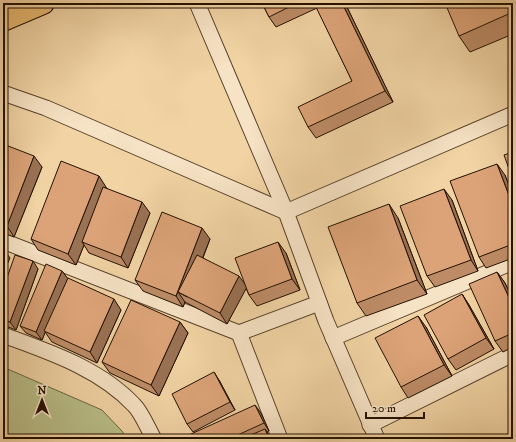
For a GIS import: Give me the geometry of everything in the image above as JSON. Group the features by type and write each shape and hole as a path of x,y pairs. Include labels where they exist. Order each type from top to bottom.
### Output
{"main road":[{"path":"3,20 43,3"}],"street":[{"path":"197,3 286,212 332,338 377,439"},
{"path":"3,93 46,108 286,212 513,114"},
{"path":"3,241 239,333 319,303"},
{"path":"332,338 513,262"},
{"path":"239,333 280,439"},
{"path":"3,335 70,360 105,380 135,406 154,439"},
{"path":"370,425 513,354"}],"green space":[{"path":"3,367 102,410 128,439 3,439"}],"building":[{"path":"262,3 297,3 269,17"},
{"path":"314,3 342,3 385,91 308,127 298,107 352,81"},
{"path":"445,3 513,3 513,12 459,36"},
{"path":"3,144 34,156 7,226 3,225"},
{"path":"513,152 513,180 504,155"},
{"path":"61,161 99,176 68,254 31,239"},
{"path":"497,164 513,206 513,244 479,257 450,181"},
{"path":"103,187 142,202 121,257 82,242"},
{"path":"444,189 471,260 427,276 400,206"},
{"path":"389,204 417,280 357,303 328,227"},
{"path":"162,212 202,228 176,296 135,280"},
{"path":"278,242 292,279 249,295 235,258"},
{"path":"15,255 33,261 10,322 3,319 3,289"},
{"path":"197,255 239,276 220,313 178,292"},
{"path":"46,264 62,271 36,332 20,326"},
{"path":"497,272 513,306 513,333 495,341 469,284"},
{"path":"68,278 114,299 90,352 44,331"},
{"path":"462,294 486,338 448,359 424,315"},
{"path":"131,300 180,322 151,385 102,362"},
{"path":"418,316 444,365 401,387 375,338"},
{"path":"214,372 230,402 187,424 172,394"},
{"path":"255,405 264,423 229,439 180,439"},
{"path":"265,429 269,439 241,439"},
{"path":"362,435 364,439 354,439"}]}
